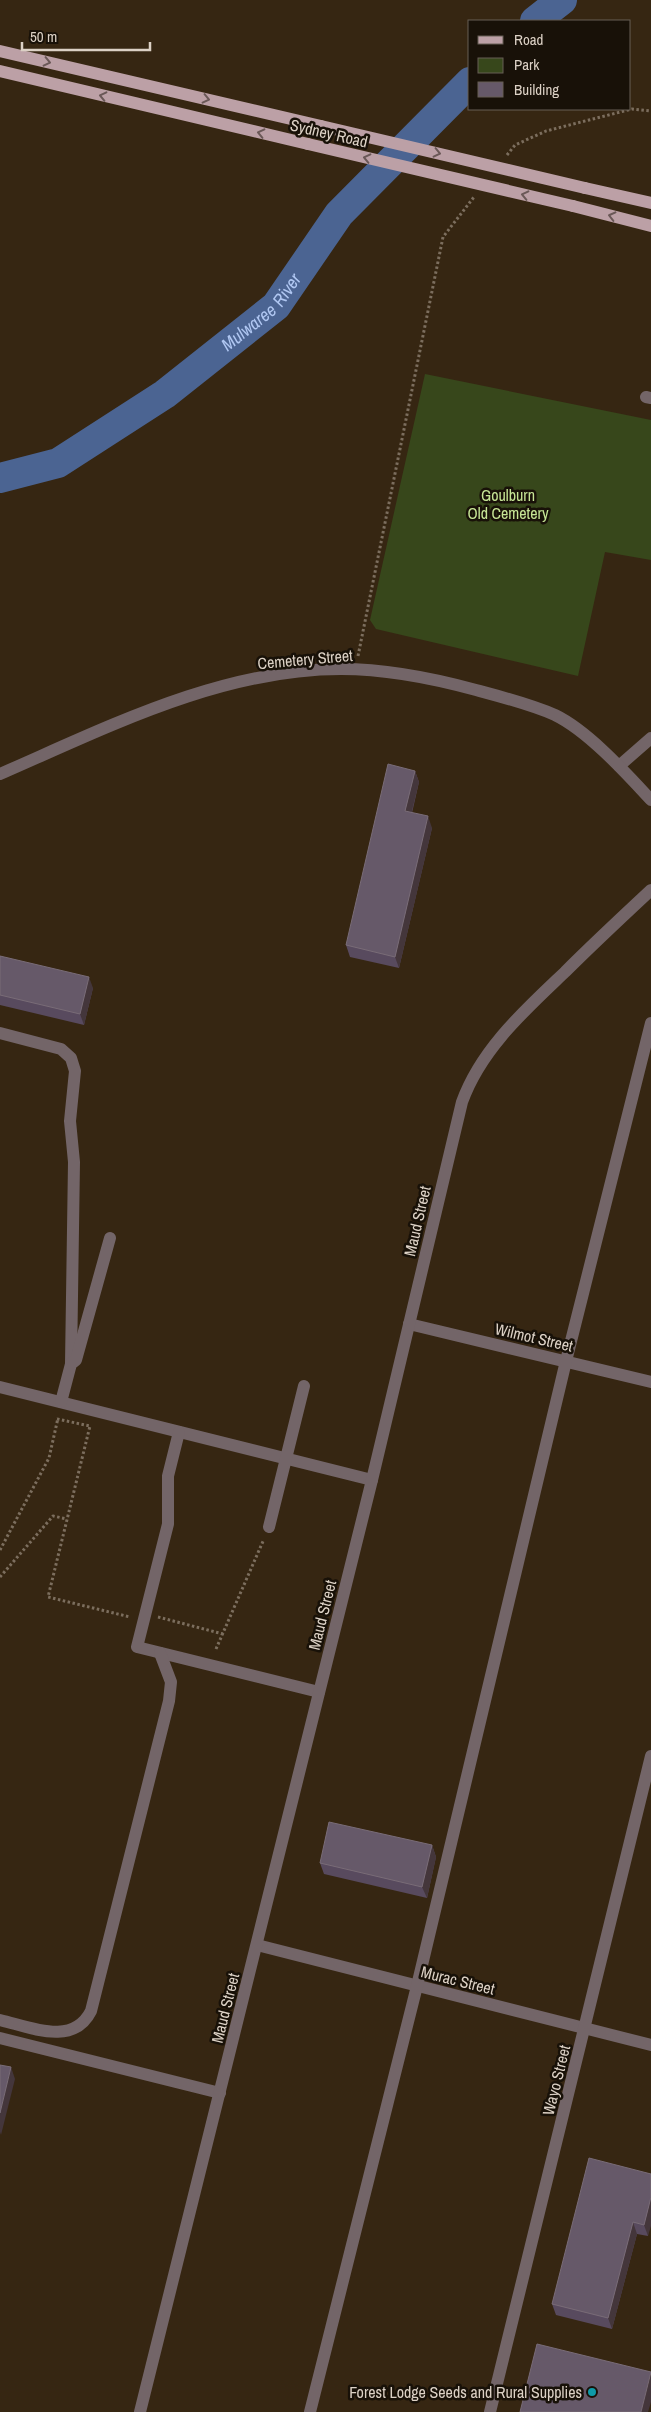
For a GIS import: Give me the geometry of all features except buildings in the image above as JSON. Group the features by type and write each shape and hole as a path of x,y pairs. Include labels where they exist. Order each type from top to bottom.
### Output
{"main road":[{"name":"Sydney Road","path":"0,50 651,203"},
{"name":"Sydney Road","path":"0,71 651,226"}],"street":[{"name":"Cemetery Street","path":"0,774 157,707 216,688 281,674 340,669 395,672 454,684 514,701 556,716 589,739 619,766 651,800"},
{"path":"619,766 651,738"},
{"name":"Maud Street","path":"140,2412 372,1480 458,1116 478,1067 521,1015 651,890"},
{"path":"310,2412 417,1986 566,1361 651,1022"},
{"path":"0,1033 61,1049 67,1053 74,1064 70,1121 74,1162 71,1364 61,1402"},
{"path":"71,1364 76,1360 110,1238"},
{"name":"Wilmot Street","path":"409,1324 651,1382"},
{"path":"269,1527 304,1386"},
{"path":"0,1387 372,1480"},
{"path":"178,1432 167,1483 168,1524 137,1647 319,1692"},
{"path":"0,2020 45,2031 66,2032 84,2022 91,2011 169,1702 171,1682 160,1653"},
{"name":"Wayo Street","path":"490,2412 651,1756"},
{"name":"Murac Street","path":"257,1945 651,2045"},
{"path":"0,2038 220,2093"}],"path":[{"path":"631,109 651,111"},
{"path":"503,160 515,145 546,131 628,110"},
{"path":"358,656 443,237 479,191"},
{"path":"0,1550 49,1458 57,1419 90,1426 48,1597 133,1618"},
{"path":"0,1577 53,1516 67,1520"},
{"path":"216,1649 269,1527"},
{"path":"155,1616 223,1634"}],"green space":[{"name":"Goulburn Old Cemetery","path":"425,374 651,420 651,560 605,552 578,676 376,629 370,620"}],"waterway":[{"name":"Mulwaree River","path":"536,20 562,0"},
{"name":"Mulwaree River","path":"0,478 58,463 165,394 276,306 339,214 468,84"}],"place":[{"name":"Forest Lodge Seeds and Rural Supplies","path":"592,2392"}]}
